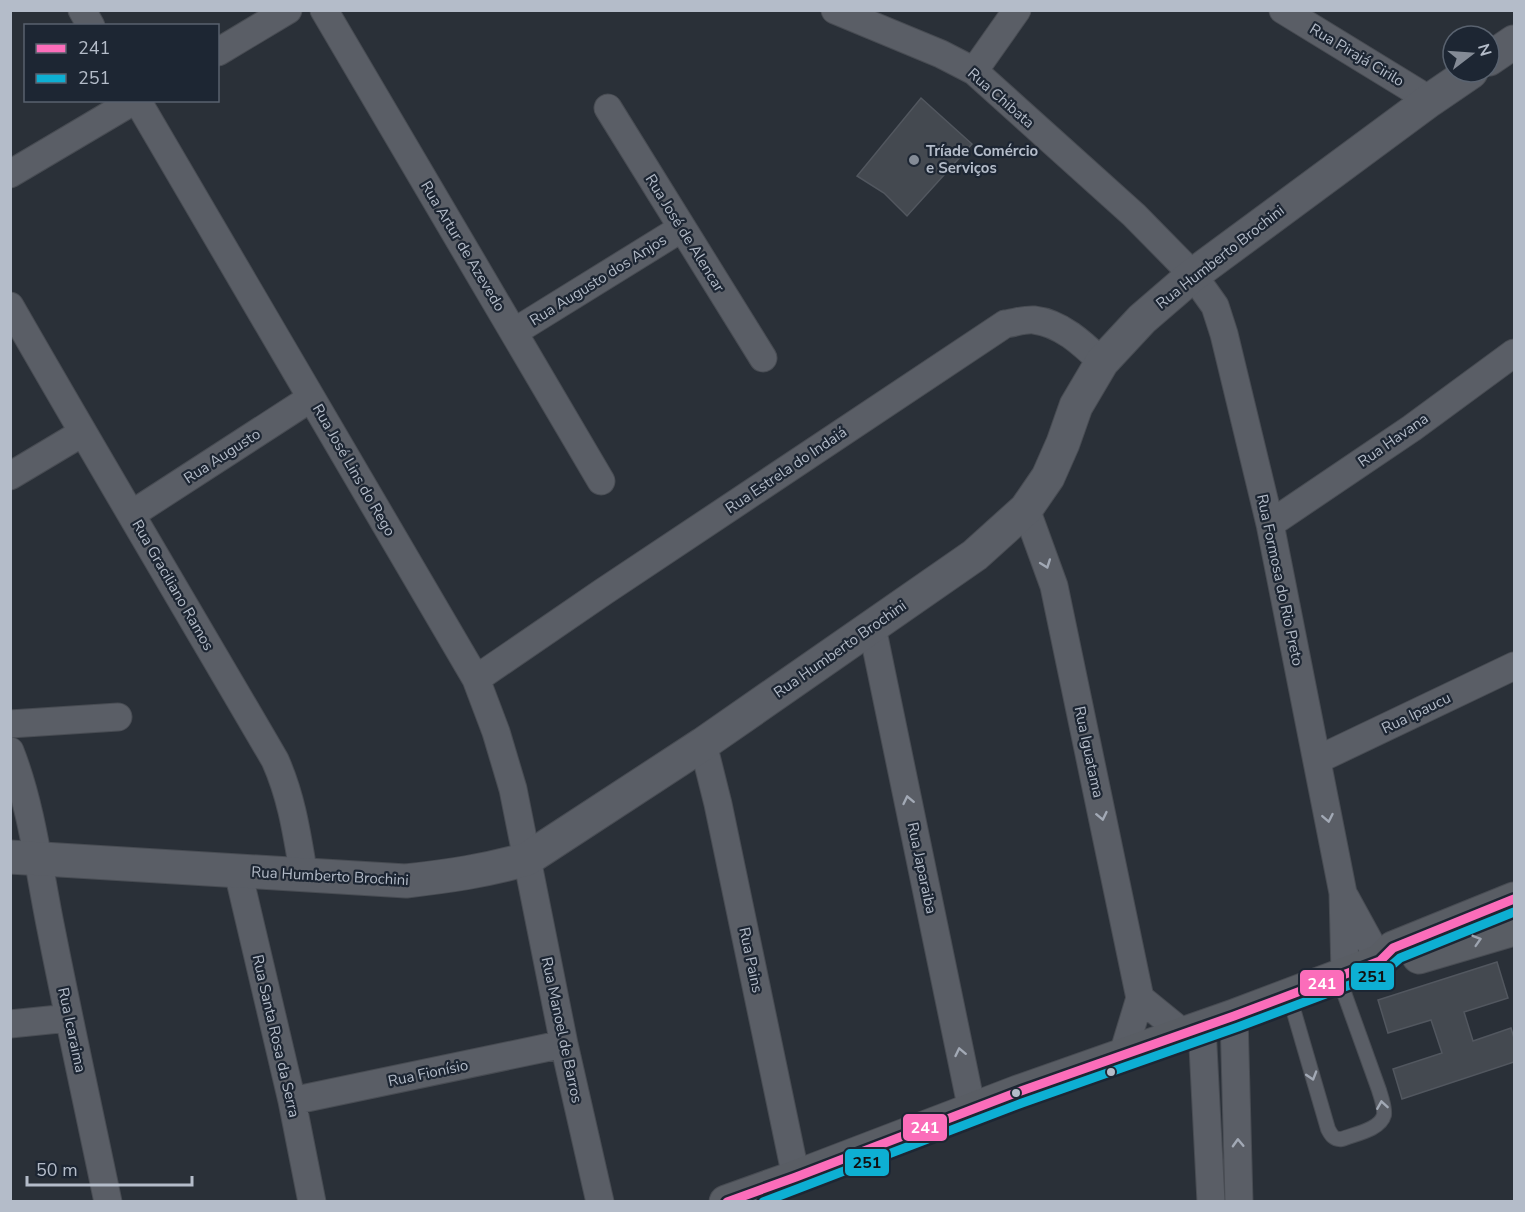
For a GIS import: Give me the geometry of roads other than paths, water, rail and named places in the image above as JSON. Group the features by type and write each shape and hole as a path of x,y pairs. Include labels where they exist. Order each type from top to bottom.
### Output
{"main road":[{"path":"726,1202 1380,961 1398,963 1514,922"}],"street":[{"path":"82,10 90,24"},
{"path":"219,51 288,10"},
{"name":"Rua Artur de Azevedo","path":"324,10 602,481"},
{"name":"Rua Chibata","path":"835,10 941,54 974,71 1134,215 1193,275"},
{"path":"974,71 1017,10"},
{"name":"Rua Pirajá Cirilo","path":"1283,10 1430,100"},
{"path":"1501,51 1515,42"},
{"name":"Rua Humberto Brochini","path":"24,858 406,881 464,874 528,859 703,744 975,555 1026,509 1048,477 1076,406 1102,362 1142,319 1193,275 1453,84"},
{"path":"10,174 133,102"},
{"name":"Rua José Lins do Rego","path":"137,102 476,679 496,732 513,789 528,859"},
{"name":"Rua José de Alencar","path":"608,108 763,358"},
{"name":"Rua Augusto dos Anjos","path":"514,332 682,228"},
{"name":"Rua Formosa do Rio Preto","path":"1193,275 1215,306 1221,325 1270,524 1343,893 1341,975"},
{"name":"Rua Graciliano Ramos","path":"10,306 82,433 132,514 275,760 290,800 304,876"},
{"name":"Rua Estrela do Indaiá","path":"476,679 1005,324 1032,320 1053,325 1080,342 1102,362"},
{"name":"Rua Havana","path":"1270,524 1412,428 1515,353"},
{"name":"Rua Augusto","path":"132,514 311,398"},
{"path":"10,476 82,433"},
{"name":"Rua Iguatama","path":"1026,509 1054,586 1140,998 1123,1054"},
{"name":"Rua Japaraiba","path":"872,627 972,1110"},
{"name":"Rua Ipaucu","path":"1317,760 1515,666"},
{"path":"10,724 118,717"},
{"name":"Rua Pains","path":"703,744 721,816 796,1177"},
{"name":"Rua Icaraima","path":"10,751 18,769 30,817 24,858 69,1018 108,1202"},
{"name":"Rua Manoel de Barros","path":"528,859 564,1044 600,1202"},
{"name":"Rua Santa Rosa da Serra","path":"238,872 292,1101 312,1202"},
{"name":"Rua Formosa do Rio Preto","path":"1343,893 1380,961"},
{"path":"1140,998 1192,1030 1211,1202"},
{"path":"1234,1016 1239,1202"},
{"path":"10,1024 69,1018"},
{"name":"Rua Fionísio","path":"292,1101 564,1044"}],"lane":[{"path":"1288,995 1331,1136 1342,1139 1368,1130 1379,1123 1384,1108 1341,975"}],"place":[{"name":"Tríade Comércio e Serviços","path":"914,160"}]}
